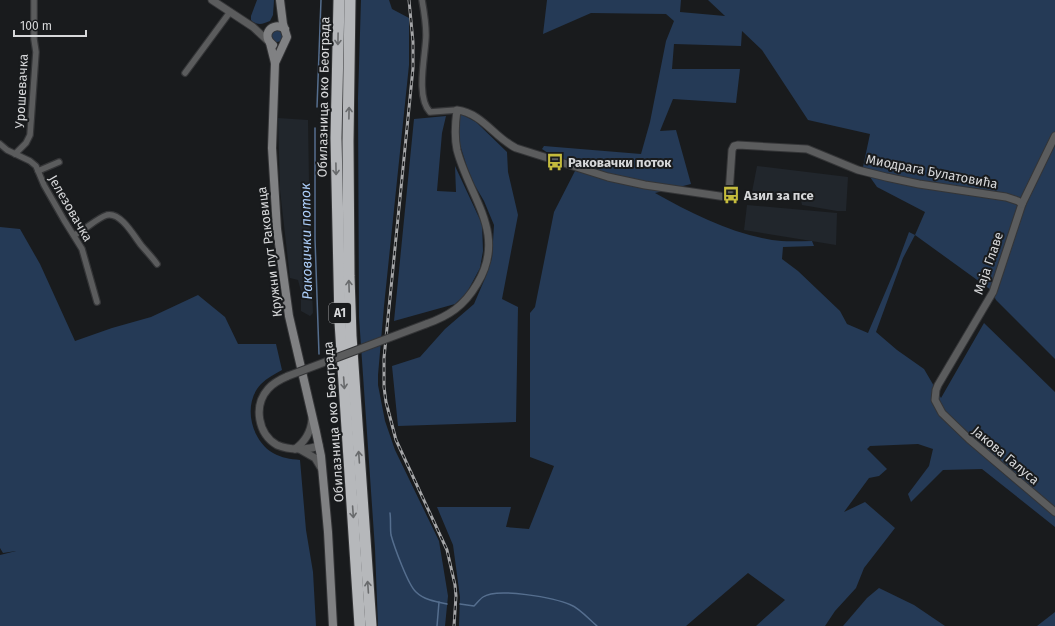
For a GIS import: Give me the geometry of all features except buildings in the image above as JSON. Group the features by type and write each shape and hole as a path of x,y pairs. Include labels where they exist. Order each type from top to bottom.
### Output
{"highway":[{"name":"Обилазница око Београда","path":"339,0 336,138 340,322 360,626"},
{"name":"Обилазница око Београда","path":"350,0 348,141 349,284 351,336 371,626"}],"main road":[{"path":"280,0 284,29 287,37 283,44 278,46 269,42 267,34 277,18 280,0"},
{"path":"272,28 279,26 284,29"},
{"name":"Кружни пут Раковица","path":"269,42 275,63 272,148 277,230 288,316 319,445 327,525 333,626"},
{"name":"Кружни пут Раковица","path":"275,63 283,44"}],"street":[{"name":"Урошевачка","path":"16,154 26,143 30,135 36,52 34,39 34,0"},
{"path":"212,0 253,27 269,42"},
{"name":"Миодрага Булатовића","path":"422,0 426,35 422,65 422,88 426,107 432,112 457,110 467,112 516,148 608,177 644,185 726,197 730,194 732,150 734,146 772,146 806,150 851,167 886,177 919,184 1006,197 1022,204"},
{"path":"185,72 230,12"},
{"path":"253,27 272,28"},
{"path":"319,445 310,449 295,449 282,447 272,441 263,429 259,416 260,403 265,393 273,384 288,376 426,324 451,313 466,300 480,280 485,268 488,254 488,236 483,214 465,174 457,149 454,131 457,110"},
{"name":"Маја Главе","path":"961,432 940,410 935,400 936,390 992,292 1022,204 1055,136"},
{"name":"Јелезовачка","path":"0,144 8,150 30,161 38,171 44,185 84,253 97,302"},
{"path":"38,171 59,162"},
{"path":"74,234 103,217 108,215 112,216 124,223 130,229 157,264"},
{"path":"295,449 303,443 309,433 312,415"},
{"name":"Јакова Галуса","path":"961,432 1055,512"},
{"path":"295,449 311,455 318,461 322,469"}],"shaded area":[{"path":"257,0 274,0 273,15 270,21 260,24 251,20"},
{"path":"361,0 389,0 392,9 409,18 409,65 384,306 378,385 385,421 395,450 439,541 448,596 445,626 378,626 375,549 359,317 358,98"},
{"path":"547,0 681,0 680,12 725,16 708,0 1055,0 1055,359 996,300 991,290 915,235 903,258 876,332 897,350 924,369 941,398 984,323 1055,392 1055,527 982,469 943,470 911,502 908,494 929,466 933,449 918,444 870,446 867,449 887,469 879,476 869,478 844,512 865,502 895,528 864,568 856,588 835,611 825,626 756,626 785,600 748,573 686,626 459,626 460,597 453,545 437,507 511,507 506,527 529,529 554,466 530,457 530,313 535,307 554,212 575,171 542,149 544,146 641,154 650,122 666,41 674,21 666,14 591,13 543,34","holes":["742,31 762,50 808,120 870,134 863,167 877,187 925,212 915,235 909,232 868,333 847,324 840,311 798,271 782,259 783,247 814,246 812,241 777,241 741,233 697,215 655,193 691,184 676,130 660,131 673,99 736,103 740,69 672,69 674,44 741,46"]},
{"path":"275,30 279,30 283,36 279,42 275,42 271,38 271,34"},
{"path":"459,113 476,122 507,152 508,172 518,215 502,299 518,307 516,422 398,426 392,366 420,357 445,329 474,304 492,258 494,225 484,201 474,184 459,142"},
{"path":"446,116 442,133 437,191 456,192 455,166 482,224 483,251 480,268 466,294 455,304 394,321 414,119"},
{"path":"278,118 308,120 310,244 313,313 310,316 301,311 301,291 298,280 290,278 280,190"},
{"path":"757,166 848,177 846,211 837,211 802,205 801,200 752,192"},
{"path":"747,205 837,213 836,245 744,230"},
{"path":"0,227 20,229 40,264 75,341 112,328 151,317 198,295 225,317 238,344 276,344 282,370 263,382 255,392 252,401 252,421 259,440 265,447 280,456 300,460 306,530 313,572 316,626 0,626 0,555 16,551 3,553 0,548"},
{"path":"879,588 914,605 945,626 843,626 867,598"},
{"path":"1055,612 1055,626 1037,626"}],"waterway":[{"name":"Раковички поток","path":"317,107 321,0"},
{"name":"Раковички поток","path":"315,128 315,239 319,354"},
{"name":"Раковички поток","path":"390,513 391,535 409,582 419,595 427,599 447,604"},
{"name":"Раковички поток","path":"460,604 474,606 483,597 490,594 500,593 513,593 540,597 563,602 574,607 581,611 597,626"},
{"path":"437,626 439,602"}],"railway":[{"path":"409,0 413,42 413,68 384,358 384,387 386,402 396,440 447,550 455,585 456,596 454,626"}],"place":[{"name":"Раковачки поток","path":"555,162"},
{"name":"Азил за псе","path":"731,195"}]}
